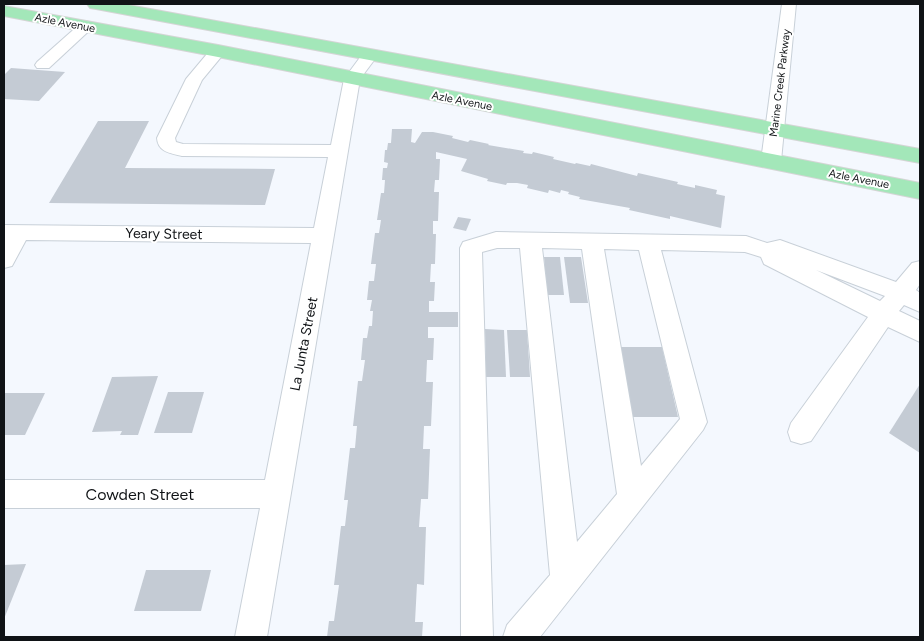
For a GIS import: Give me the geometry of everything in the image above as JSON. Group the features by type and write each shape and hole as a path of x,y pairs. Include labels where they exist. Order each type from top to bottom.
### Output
{"main road":[{"name":"Azle Avenue","path":"96,4 370,56 572,90 920,156"},
{"name":"Azle Avenue","path":"4,11 920,191"},
{"path":"218,52 238,30"}],"street":[{"name":"Marine Creek Parkway","path":"771,162 789,4"},
{"path":"43,65 86,26"},
{"path":"218,52 194,79 166,138 167,145 182,150 340,151"},
{"name":"La Junta Street","path":"251,637 352,80 370,56"},
{"path":"4,260 12,232"},
{"name":"Yeary Street","path":"12,232 324,236"},
{"path":"477,637 472,248 496,240 746,244 766,251 775,261 920,332"},
{"path":"530,241 566,580"},
{"path":"592,242 632,498"},
{"path":"519,637 694,422 648,243"},
{"path":"766,251 780,248 910,298"},
{"path":"801,432 884,313 910,298 920,269"},
{"name":"Cowden Street","path":"4,494 276,494"}],"building":[{"path":"11,68 65,72 39,101 4,99 4,75"},
{"path":"98,121 149,121 125,168 275,169 265,205 49,203"},
{"path":"392,129 412,129 411,142 415,143 422,132 433,132 453,136 452,138 468,142 470,140 524,151 523,153 532,154 533,152 575,164 590,166 591,164 637,176 638,173 678,182 677,184 695,188 695,185 717,190 716,194 725,196 721,228 670,216 670,219 629,210 630,208 579,199 580,197 561,190 560,193 549,190 548,193 527,188 528,185 507,183 506,185 487,181 488,179 461,171 467,159 436,152 436,159 440,159 439,180 435,180 434,192 439,192 438,221 433,221 433,234 436,234 435,264 431,264 430,282 435,282 434,301 429,301 429,312 458,312 458,327 428,327 428,338 434,338 433,360 427,360 426,382 433,382 431,426 424,426 423,449 430,449 428,499 421,499 419,527 426,527 424,585 417,584 415,622 423,622 422,637 327,637 329,621 334,621 339,585 334,585 341,526 345,526 348,500 344,500 350,448 355,448 357,426 353,426 358,381 362,381 365,360 361,360 363,338 367,338 369,326 372,326 373,311 370,311 372,300 367,300 369,281 374,281 376,264 371,264 375,233 379,233 381,220 377,220 381,193 384,193 385,180 382,180 383,168 387,168 388,163 384,162 385,150 387,150 388,143 391,143"},
{"path":"458,217 471,219 466,231 453,228"},
{"path":"544,257 560,257 564,295 547,295"},
{"path":"564,257 581,257 588,303 570,303"},
{"path":"485,329 504,330 506,377 486,377"},
{"path":"507,330 527,330 530,377 510,377"},
{"path":"619,347 662,347 678,417 631,417"},
{"path":"158,376 138,435 120,435 122,431 92,432 112,377"},
{"path":"920,384 920,453 889,433"},
{"path":"168,392 204,392 192,433 154,433"},
{"path":"4,393 45,393 25,435 4,435"},
{"path":"26,564 4,619 4,565"},
{"path":"146,570 211,570 201,611 134,611"}]}
